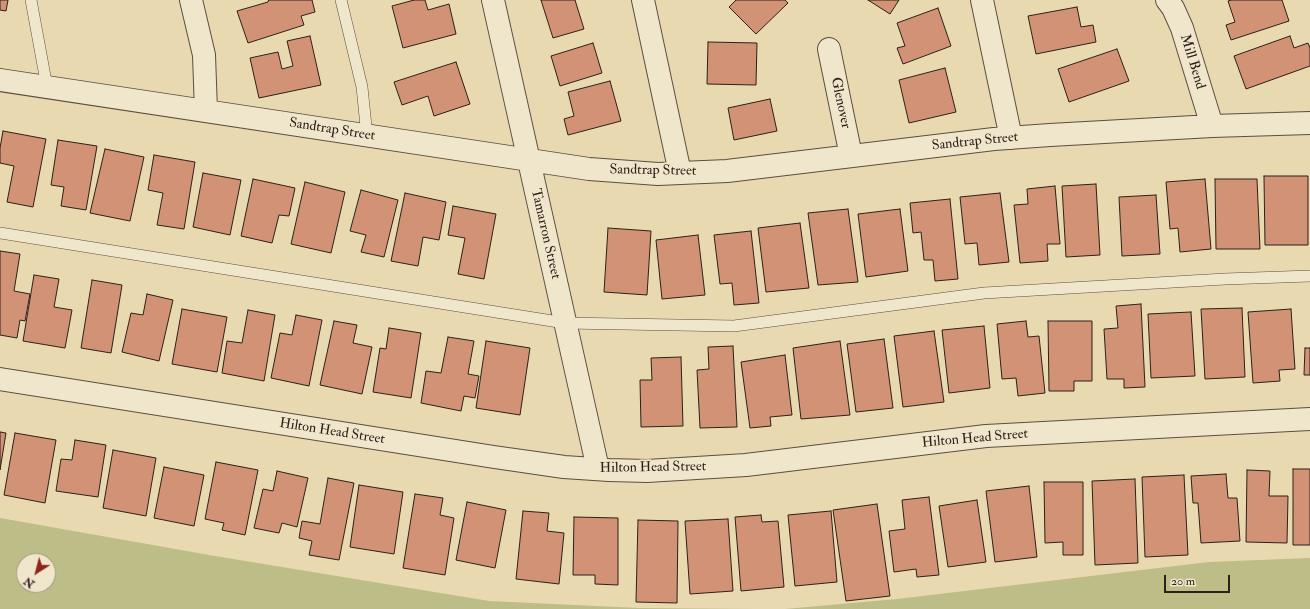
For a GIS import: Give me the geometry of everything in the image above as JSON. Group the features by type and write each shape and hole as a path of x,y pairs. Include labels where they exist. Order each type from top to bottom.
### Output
{"street":[{"path":"191,0 204,55 206,111"},
{"name":"Tamarron Street","path":"493,0 598,469"},
{"path":"643,0 680,173"},
{"path":"982,0 1011,138"},
{"name":"Mill Bend","path":"1167,0 1173,8 1182,28 1212,126"},
{"name":"Glenover","path":"829,49 851,156"},
{"name":"Sandtrap Street","path":"0,80 589,169 658,174 727,171 1011,138 1212,126 1310,124"},
{"name":"Hilton Head Street","path":"0,379 494,457 564,467 610,470 647,471 746,465 986,436 1310,419"}],"lane":[{"path":"31,0 47,87"},
{"path":"341,0 362,88 367,136"},
{"path":"0,233 565,323 734,326 984,293 1187,281 1310,276"}],"green space":[{"path":"0,518 215,556 489,601 638,608 753,609 0,609"},
{"path":"1310,558 1310,609 785,609 897,599 1209,562"}],"building":[{"path":"0,0 8,0 6,11 0,10"},
{"path":"269,0 312,0 315,12 301,16 304,25 248,43 237,11 268,2"},
{"path":"414,0 425,0 428,10 449,4 456,34 403,48 392,6"},
{"path":"541,0 575,0 584,29 553,38"},
{"path":"736,0 785,0 788,3 756,34 729,7"},
{"path":"868,0 899,0 890,14"},
{"path":"1282,0 1289,21 1231,40 1226,25 1235,22 1228,1"},
{"path":"1077,7 1081,27 1093,25 1096,42 1036,54 1028,16"},
{"path":"938,8 951,46 903,64 897,48 905,46 897,23"},
{"path":"310,36 321,85 259,98 250,58 278,52 282,69 293,66 287,41"},
{"path":"1290,36 1294,48 1308,43 1310,48 1310,66 1246,89 1234,56"},
{"path":"708,42 757,43 756,85 707,84"},
{"path":"593,43 602,73 560,86 551,56"},
{"path":"1117,49 1129,81 1069,102 1058,69"},
{"path":"456,62 470,104 434,116 428,96 402,105 394,82"},
{"path":"945,68 956,112 909,123 899,80"},
{"path":"610,81 621,121 568,135 564,119 574,116 568,92"},
{"path":"770,99 777,131 734,140 728,108"},
{"path":"3,131 46,139 33,207 7,202 14,166 0,163 0,148"},
{"path":"58,140 97,146 86,210 61,206 64,187 51,185"},
{"path":"105,149 144,157 130,221 90,213"},
{"path":"154,155 195,162 184,229 157,225 163,193 148,190"},
{"path":"203,173 241,180 230,235 193,227"},
{"path":"1264,176 1308,176 1308,245 1265,245"},
{"path":"253,179 295,188 289,216 279,215 272,243 241,236"},
{"path":"1205,179 1211,249 1180,252 1178,228 1170,229 1166,182"},
{"path":"1215,179 1257,179 1260,249 1216,249"},
{"path":"305,182 345,192 331,253 291,244"},
{"path":"1096,184 1100,255 1066,257 1062,186"},
{"path":"1055,186 1060,244 1047,244 1048,261 1020,263 1014,205 1028,204 1027,189"},
{"path":"361,190 398,200 384,257 361,252 366,235 350,231"},
{"path":"405,193 446,202 439,240 423,237 418,266 391,261"},
{"path":"1000,193 1009,262 979,265 977,243 965,244 960,197"},
{"path":"1156,195 1160,254 1122,256 1119,197"},
{"path":"950,199 958,279 935,281 933,260 924,260 921,232 913,233 910,203"},
{"path":"453,206 496,214 484,279 458,274 465,238 448,235"},
{"path":"848,209 858,282 818,285 808,213"},
{"path":"900,209 908,271 866,277 858,214"},
{"path":"800,223 809,288 766,292 758,228"},
{"path":"608,228 651,231 647,295 604,292"},
{"path":"751,231 759,303 734,305 732,283 720,284 714,235"},
{"path":"698,235 705,295 662,299 656,240"},
{"path":"0,251 20,254 14,291 30,294 25,321 20,320 17,338 0,335"},
{"path":"34,275 59,279 54,307 72,310 65,348 23,341"},
{"path":"92,280 122,285 111,353 81,348"},
{"path":"147,294 173,300 159,361 122,352 131,313 143,315"},
{"path":"1141,304 1145,387 1124,388 1124,379 1107,379 1104,329 1118,328 1116,306"},
{"path":"1242,308 1245,377 1205,379 1201,309"},
{"path":"182,309 227,317 217,372 172,364"},
{"path":"1291,309 1295,369 1279,370 1280,381 1253,383 1248,312"},
{"path":"248,310 275,315 264,381 222,373 227,341 242,343"},
{"path":"1191,312 1195,376 1151,378 1148,314"},
{"path":"296,315 322,320 309,386 271,378 280,333 292,335"},
{"path":"334,321 357,325 353,343 372,347 362,394 320,385"},
{"path":"1026,321 1028,337 1039,336 1045,393 1018,396 1016,378 1002,379 997,324"},
{"path":"1048,321 1092,321 1092,381 1074,381 1074,391 1049,391"},
{"path":"984,326 990,388 949,393 942,330"},
{"path":"389,328 421,333 411,398 373,392 380,348 386,349"},
{"path":"934,331 944,402 903,407 894,336"},
{"path":"448,337 474,341 468,374 479,376 475,398 464,396 461,411 421,403 426,371 441,373"},
{"path":"884,339 893,408 856,412 847,344"},
{"path":"486,341 530,348 520,415 476,408"},
{"path":"840,341 850,415 801,419 793,348"},
{"path":"733,346 737,427 700,428 697,370 709,369 708,347"},
{"path":"1305,348 1310,348 1310,375 1304,375"},
{"path":"785,355 792,415 770,417 771,426 750,428 741,362"},
{"path":"681,357 683,426 641,427 640,380 652,380 651,358"},
{"path":"0,432 6,433 0,470"},
{"path":"15,433 56,440 45,503 4,495"},
{"path":"75,440 106,445 98,497 56,491 61,459 72,460"},
{"path":"113,450 156,458 146,516 103,508"},
{"path":"216,462 258,470 245,535 222,530 224,523 205,519"},
{"path":"164,467 204,475 194,526 154,518"},
{"path":"1293,469 1310,469 1310,545 1293,545"},
{"path":"1247,470 1270,471 1269,496 1288,496 1287,543 1246,542"},
{"path":"277,471 308,478 297,527 282,523 279,533 254,528 263,489 273,491"},
{"path":"1226,474 1228,498 1237,498 1240,541 1201,543 1198,503 1193,503 1191,476"},
{"path":"1184,475 1188,555 1145,557 1142,477"},
{"path":"328,478 354,483 339,560 309,555 312,541 299,538 302,521 320,524"},
{"path":"1135,479 1138,563 1095,565 1092,481"},
{"path":"1044,482 1083,482 1083,555 1063,555 1063,542 1045,543"},
{"path":"359,485 403,492 394,554 350,547"},
{"path":"1029,486 1037,557 995,562 986,491"},
{"path":"415,494 443,498 440,515 454,518 445,575 403,568"},
{"path":"929,497 939,575 917,577 916,569 894,572 889,531 905,529 902,500"},
{"path":"977,500 986,562 948,567 939,506"},
{"path":"467,502 506,510 495,568 456,560"},
{"path":"877,504 890,596 846,601 833,510"},
{"path":"523,511 549,513 547,531 564,533 559,584 516,579"},
{"path":"831,511 837,582 795,586 788,515"},
{"path":"761,515 762,522 778,521 784,587 741,591 735,517"},
{"path":"574,517 618,518 618,585 595,584 595,575 573,575"},
{"path":"728,519 733,591 690,594 685,521"},
{"path":"638,520 678,521 677,603 636,602"}]}
